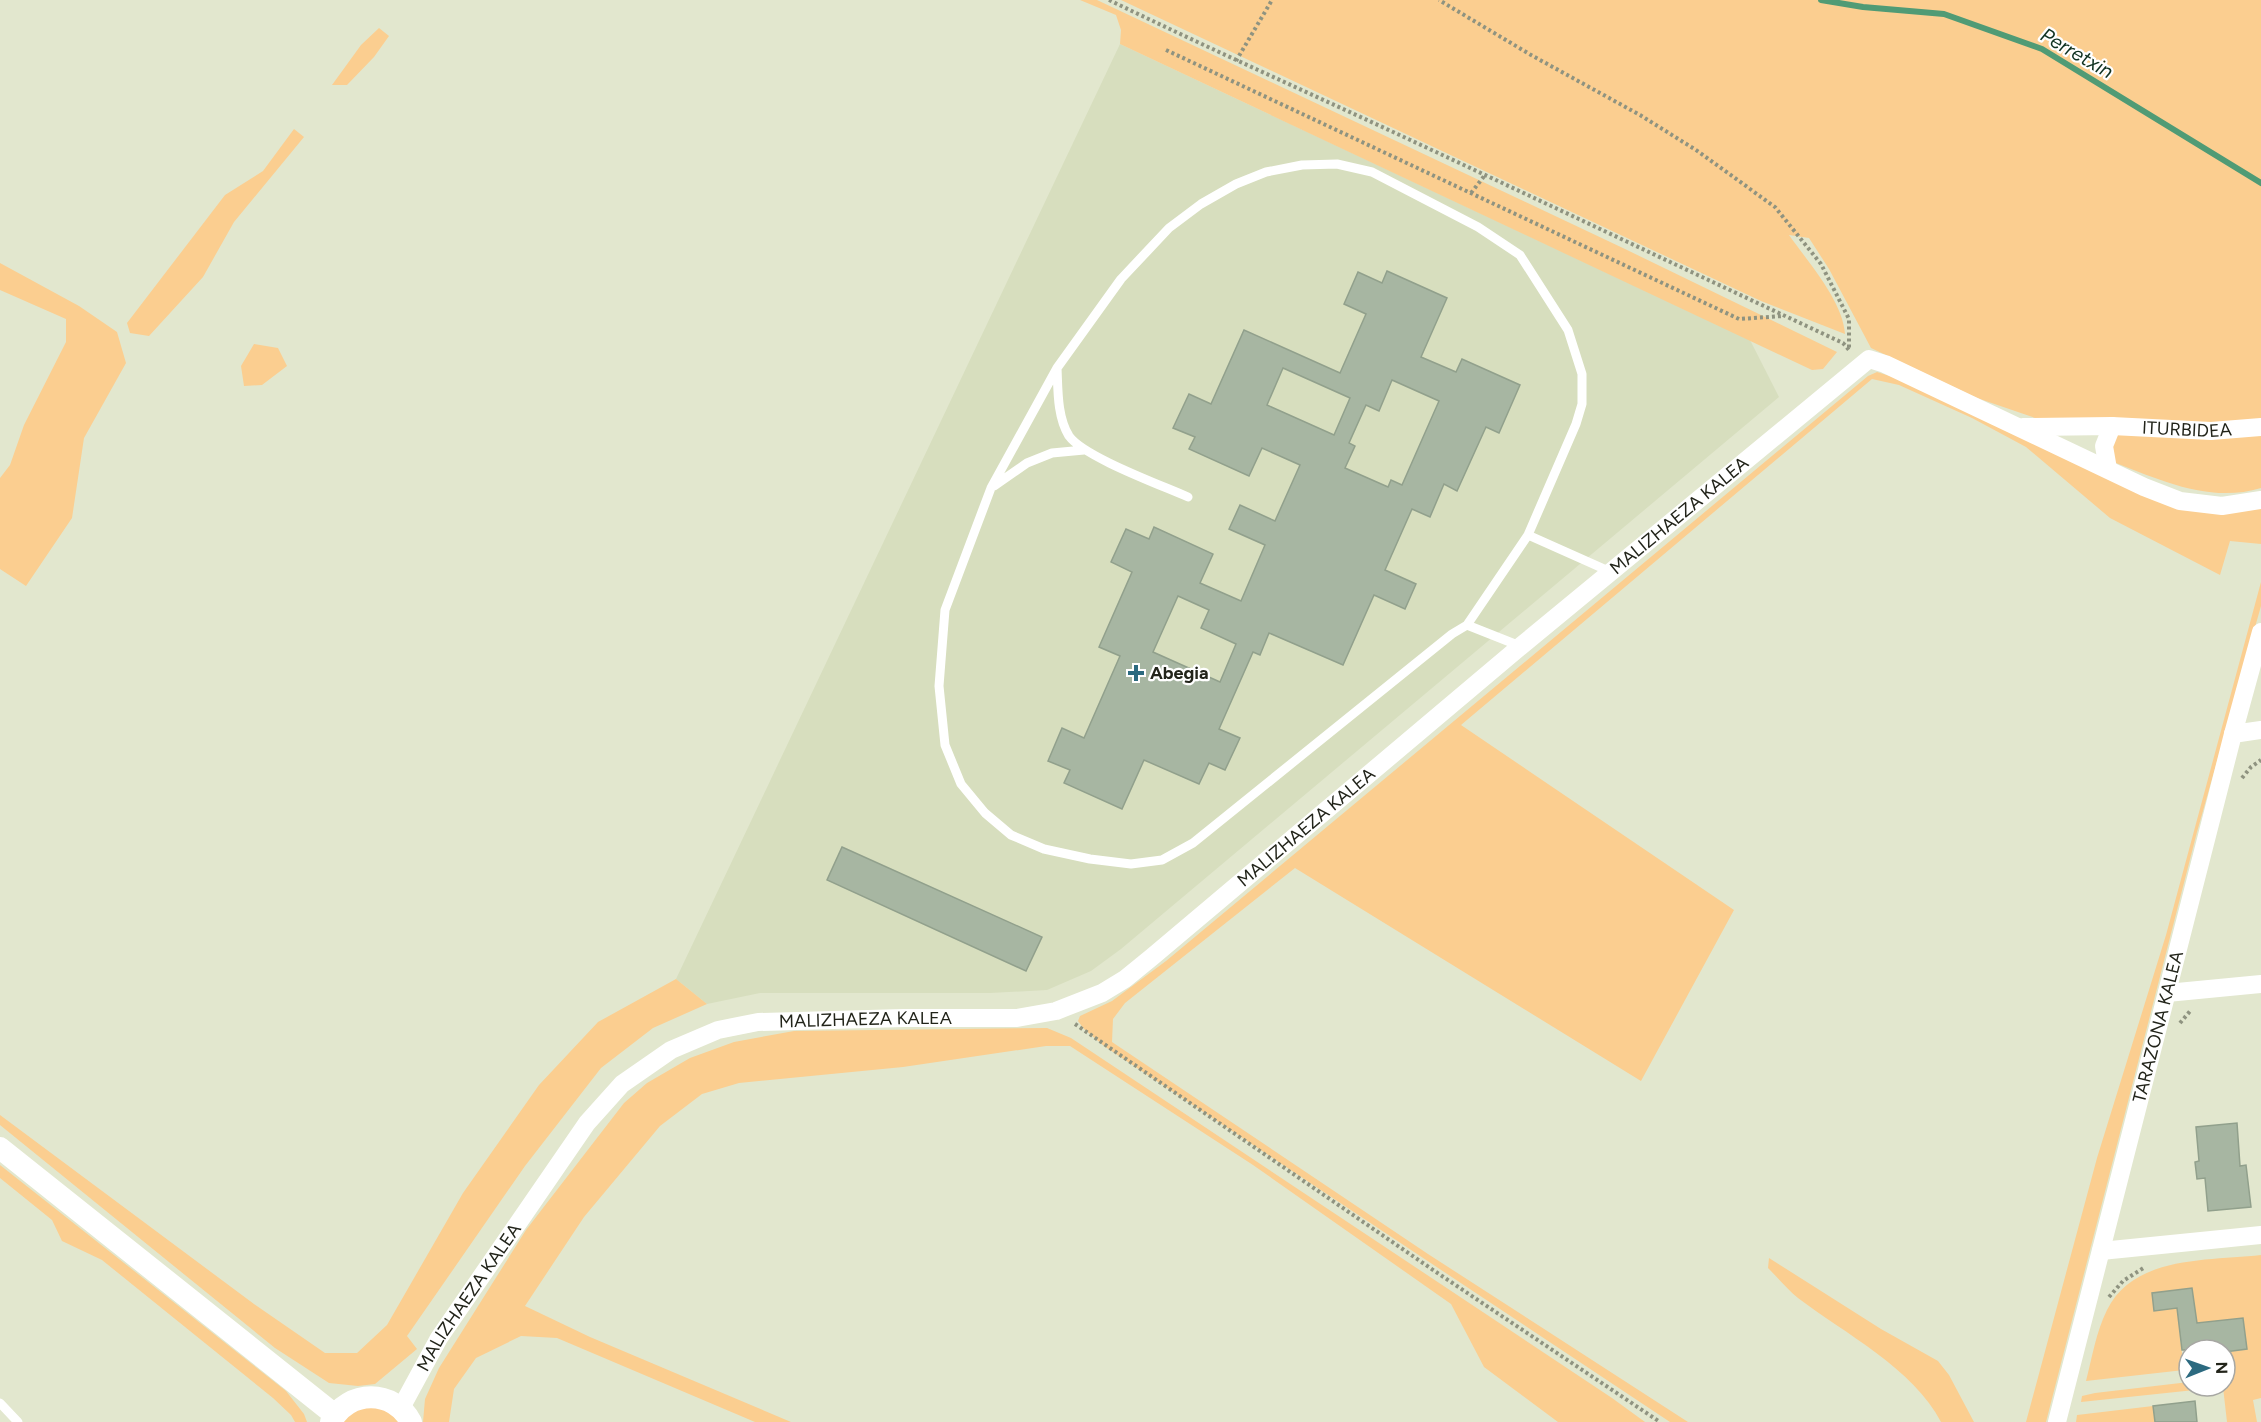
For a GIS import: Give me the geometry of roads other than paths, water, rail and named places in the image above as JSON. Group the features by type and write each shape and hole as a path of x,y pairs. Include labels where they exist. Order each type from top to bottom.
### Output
{"street":[{"name":"MALIZHAEZA KALEA","path":"406,1415 439,1338 587,1123 622,1084 671,1050 718,1030 758,1022 893,1018 1017,1018 1056,1011 1102,993 1125,979 1521,646 1869,359 1885,364 2144,487 2180,501 2222,506 2261,500"},
{"name":"ITURBIDEA","path":"2016,427 2112,426 2211,430 2261,427"},
{"path":"2108,469 2104,446 2112,426"},
{"name":"TARAZONA KALEA","path":"2057,1422 2261,632"},
{"path":"2233,734 2261,730"},
{"path":"2167,993 2261,984"},
{"path":"0,1148 333,1419 351,1401 372,1397 382,1398 406,1415"},
{"path":"2101,1251 2261,1234"}],"lane":[{"path":"1337,164 1372,172 1478,227 1520,255 1568,330 1582,374 1582,404 1576,424 1528,535 1467,625 1452,634 1193,843 1162,860 1131,864 1090,859 1044,849 1011,835 985,813 961,784 945,745 939,686 945,610 991,488 1057,368 1121,279 1169,228 1201,204 1266,172 1302,165 1337,164"},
{"path":"1057,368 1059,406 1068,435 1084,450 1188,497"},
{"path":"991,488 1027,463 1052,453 1084,450"},
{"path":"1528,535 1611,572"},
{"path":"1467,625 1521,646"},
{"path":"0,1403 18,1422"}],"waterway":[{"name":"Perretxin","path":"1821,0 1863,7 1944,14 2042,49 2261,183"}],"place":[{"name":"Abegia","path":"1136,673"}]}
